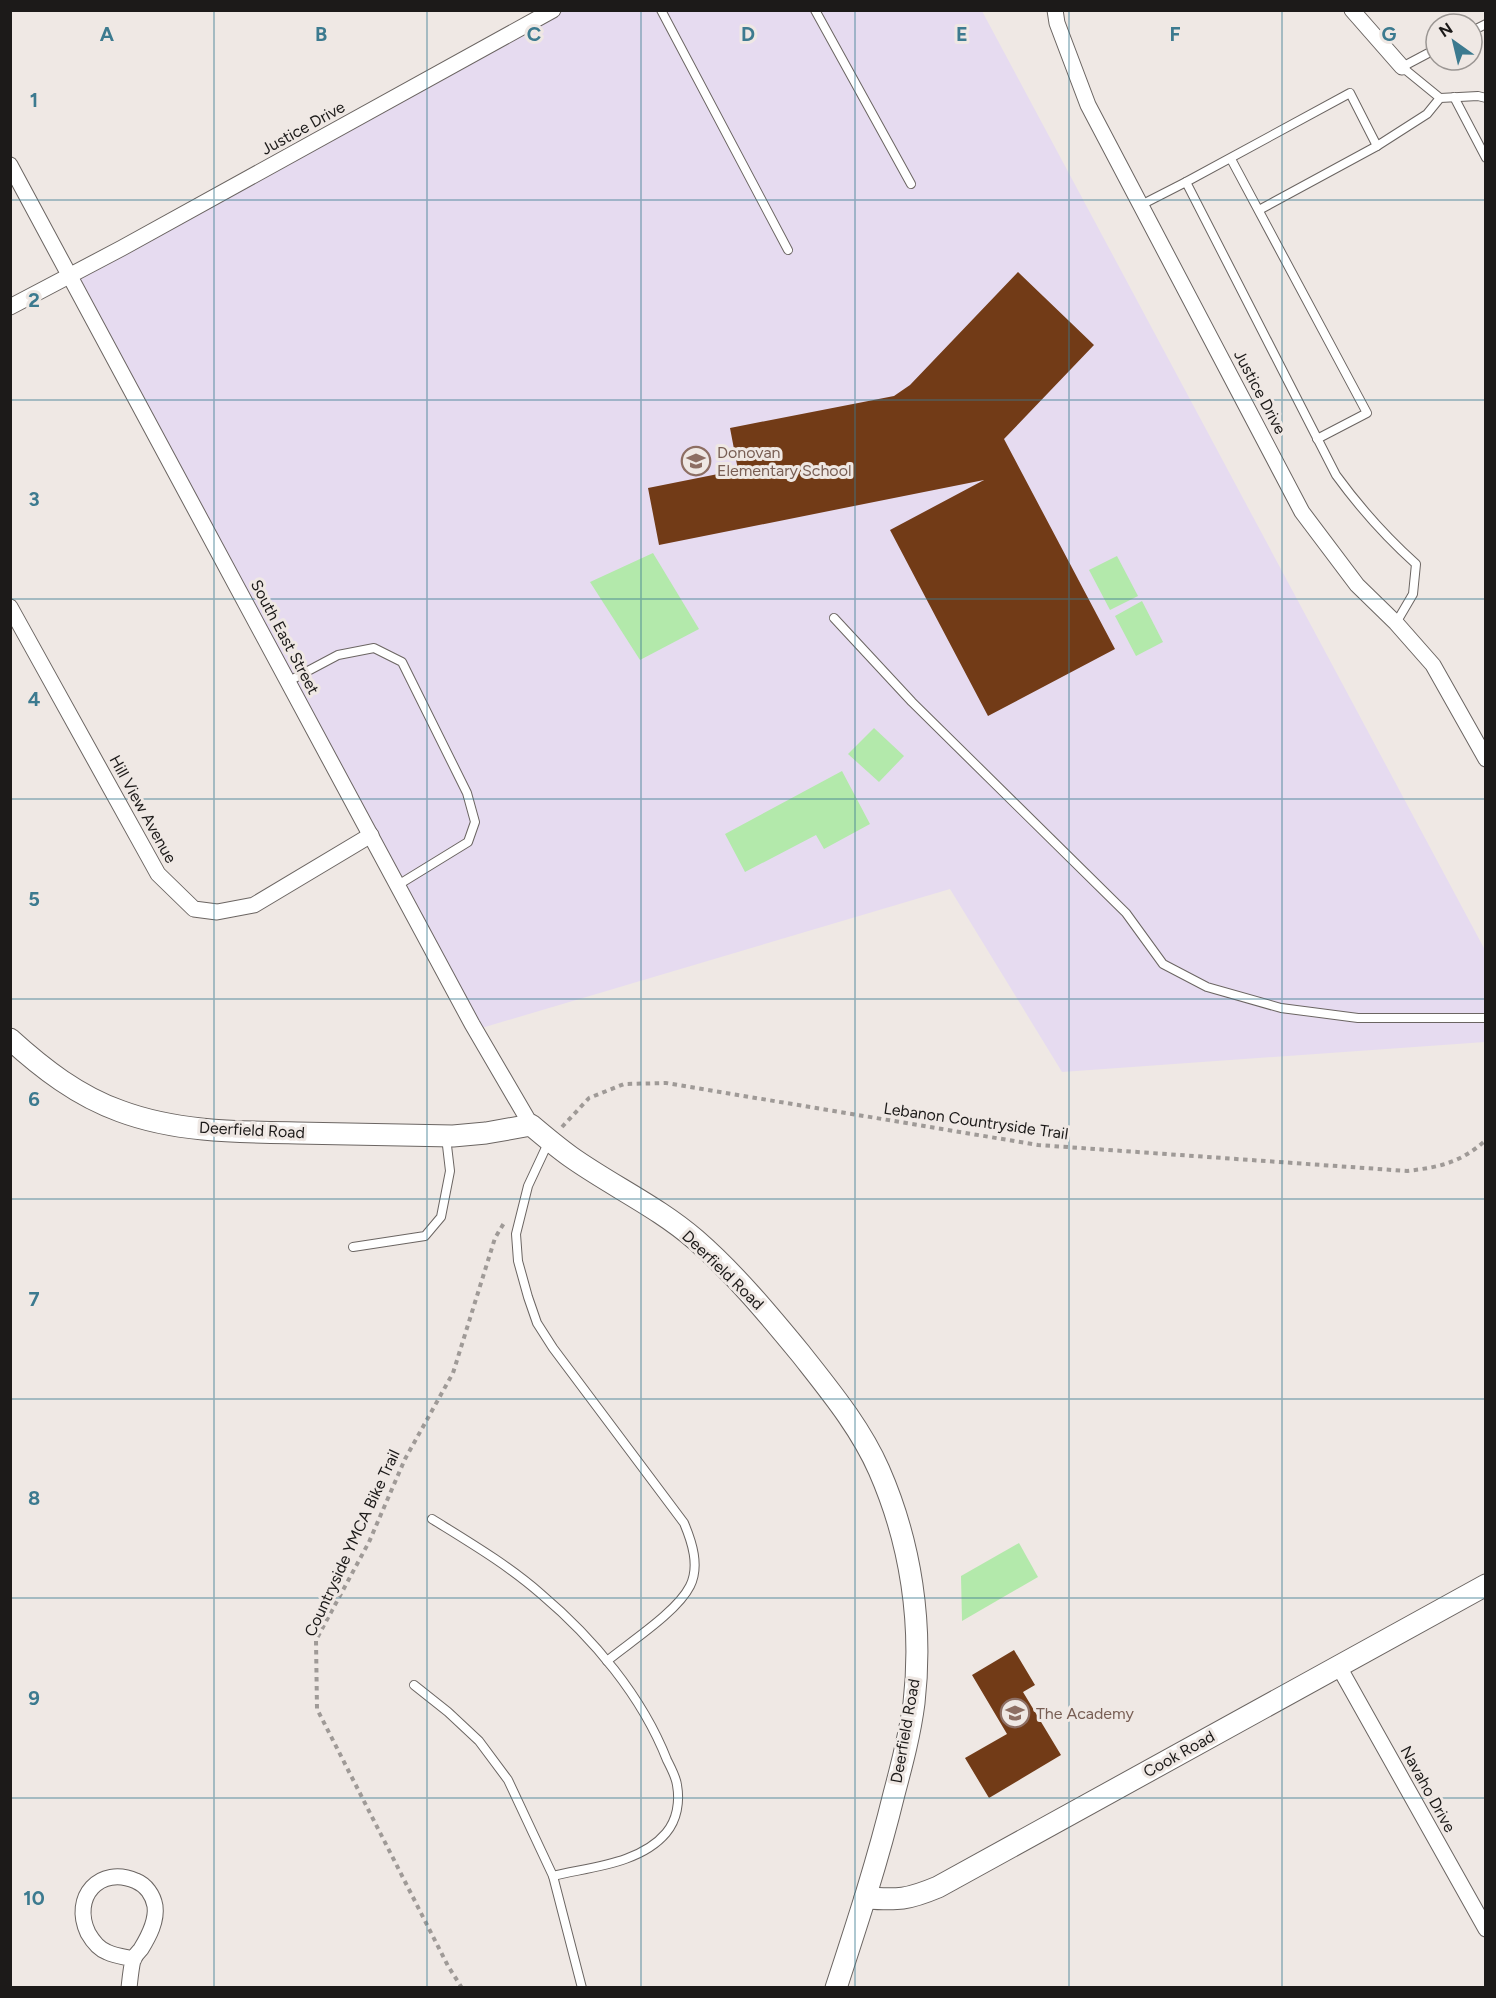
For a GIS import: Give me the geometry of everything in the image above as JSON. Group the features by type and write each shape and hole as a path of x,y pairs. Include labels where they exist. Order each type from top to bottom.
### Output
{"street":[{"name":"Justice Drive","path":"10,306 70,276 553,10"},
{"name":"Justice Drive","path":"1055,10 1057,23 1088,105 1302,512 1357,585 1396,623 1433,665 1485,759"},
{"path":"1352,10 1402,67"},
{"name":"South East Street","path":"10,165 472,1024 531,1125"},
{"name":"Hill View Avenue","path":"10,607 158,874 194,909 217,912 254,905 371,835"},
{"name":"Deerfield Road","path":"10,1039 34,1062 95,1101 122,1112 164,1123 251,1132 446,1136 486,1133 531,1125 572,1157 659,1212 695,1239 728,1269 767,1313 832,1393 857,1430 878,1470 900,1526 910,1569 915,1614 917,1658 914,1703 906,1747 885,1832 836,1988"},
{"name":"Cook Road","path":"865,1898 901,1900 938,1887 1485,1585"},
{"name":"Navaho Drive","path":"1339,1667 1485,1929"},
{"path":"129,1988 134,1959 150,1933 155,1919 155,1905 150,1892 139,1882 126,1877 110,1878 97,1884 86,1894 81,1909 83,1922 91,1940 105,1952 134,1959"}],"lane":[{"path":"660,10 788,250"},
{"path":"815,10 911,184"},
{"path":"1424,55 1402,67 1440,98 1478,96 1485,98"},
{"path":"1141,205 1231,159 1350,93 1377,146"},
{"path":"1454,97 1485,158"},
{"path":"1258,210 1377,146 1427,114 1440,98"},
{"path":"1231,159 1367,413 1317,439"},
{"path":"1186,182 1336,475 1359,507 1390,541 1416,564 1413,594 1396,623"},
{"path":"834,618 912,702 1126,914 1163,964 1207,987 1281,1008 1358,1018 1485,1017"},
{"path":"289,681 338,655 374,648 402,662 466,793 475,822 468,842 398,885"},
{"path":"352,1247 424,1236 441,1217 450,1171 446,1136"},
{"path":"550,1140 528,1186 516,1234 518,1261 537,1323 553,1348 684,1524 692,1542 695,1566 690,1586 674,1608 607,1661"},
{"path":"432,1519 540,1593 575,1626 607,1661 643,1712 663,1748 677,1784 677,1812 666,1832 646,1850 624,1859 552,1876"},
{"path":"414,1685 479,1741 508,1780 552,1876 582,1988"}],"path":[{"name":"Lebanon Countryside Trail","path":"550,1140 589,1098 624,1084 666,1083 1038,1145 1383,1170 1407,1171 1444,1166 1476,1149 1485,1140"},
{"name":"Countryside YMCA Bike Trail","path":"462,1988 448,1966 317,1709 316,1640 369,1542 405,1459 453,1373 495,1238 506,1219"}],"shaded area":[{"name":"Donovan Elementary School","path":"553,11 982,11 1485,950 1485,1042 1062,1072 950,889 475,1030 70,276"}],"green space":[{"path":"653,553 699,629 640,660 590,582"},
{"path":"1117,556 1138,596 1110,610 1089,570"},
{"path":"1142,601 1163,642 1136,656 1115,616"},
{"path":"874,728 904,756 879,782 848,754"},
{"path":"842,771 870,824 824,849 816,835 745,872 725,834"},
{"path":"1019,1543 1038,1577 962,1621 961,1576"}],"building":[{"path":"1018,272 1094,345 1004,439 1115,649 988,716 890,530 984,480 659,545 648,488 738,470 730,428 894,396 910,385"},
{"name":"The Academy","path":"1014,1650 1035,1685 1023,1692 1061,1755 989,1798 965,1758 1007,1734 972,1675"}],"place":[{"name":"Donovan Elementary School","path":"696,461"},
{"name":"The Academy","path":"1015,1713"}]}
